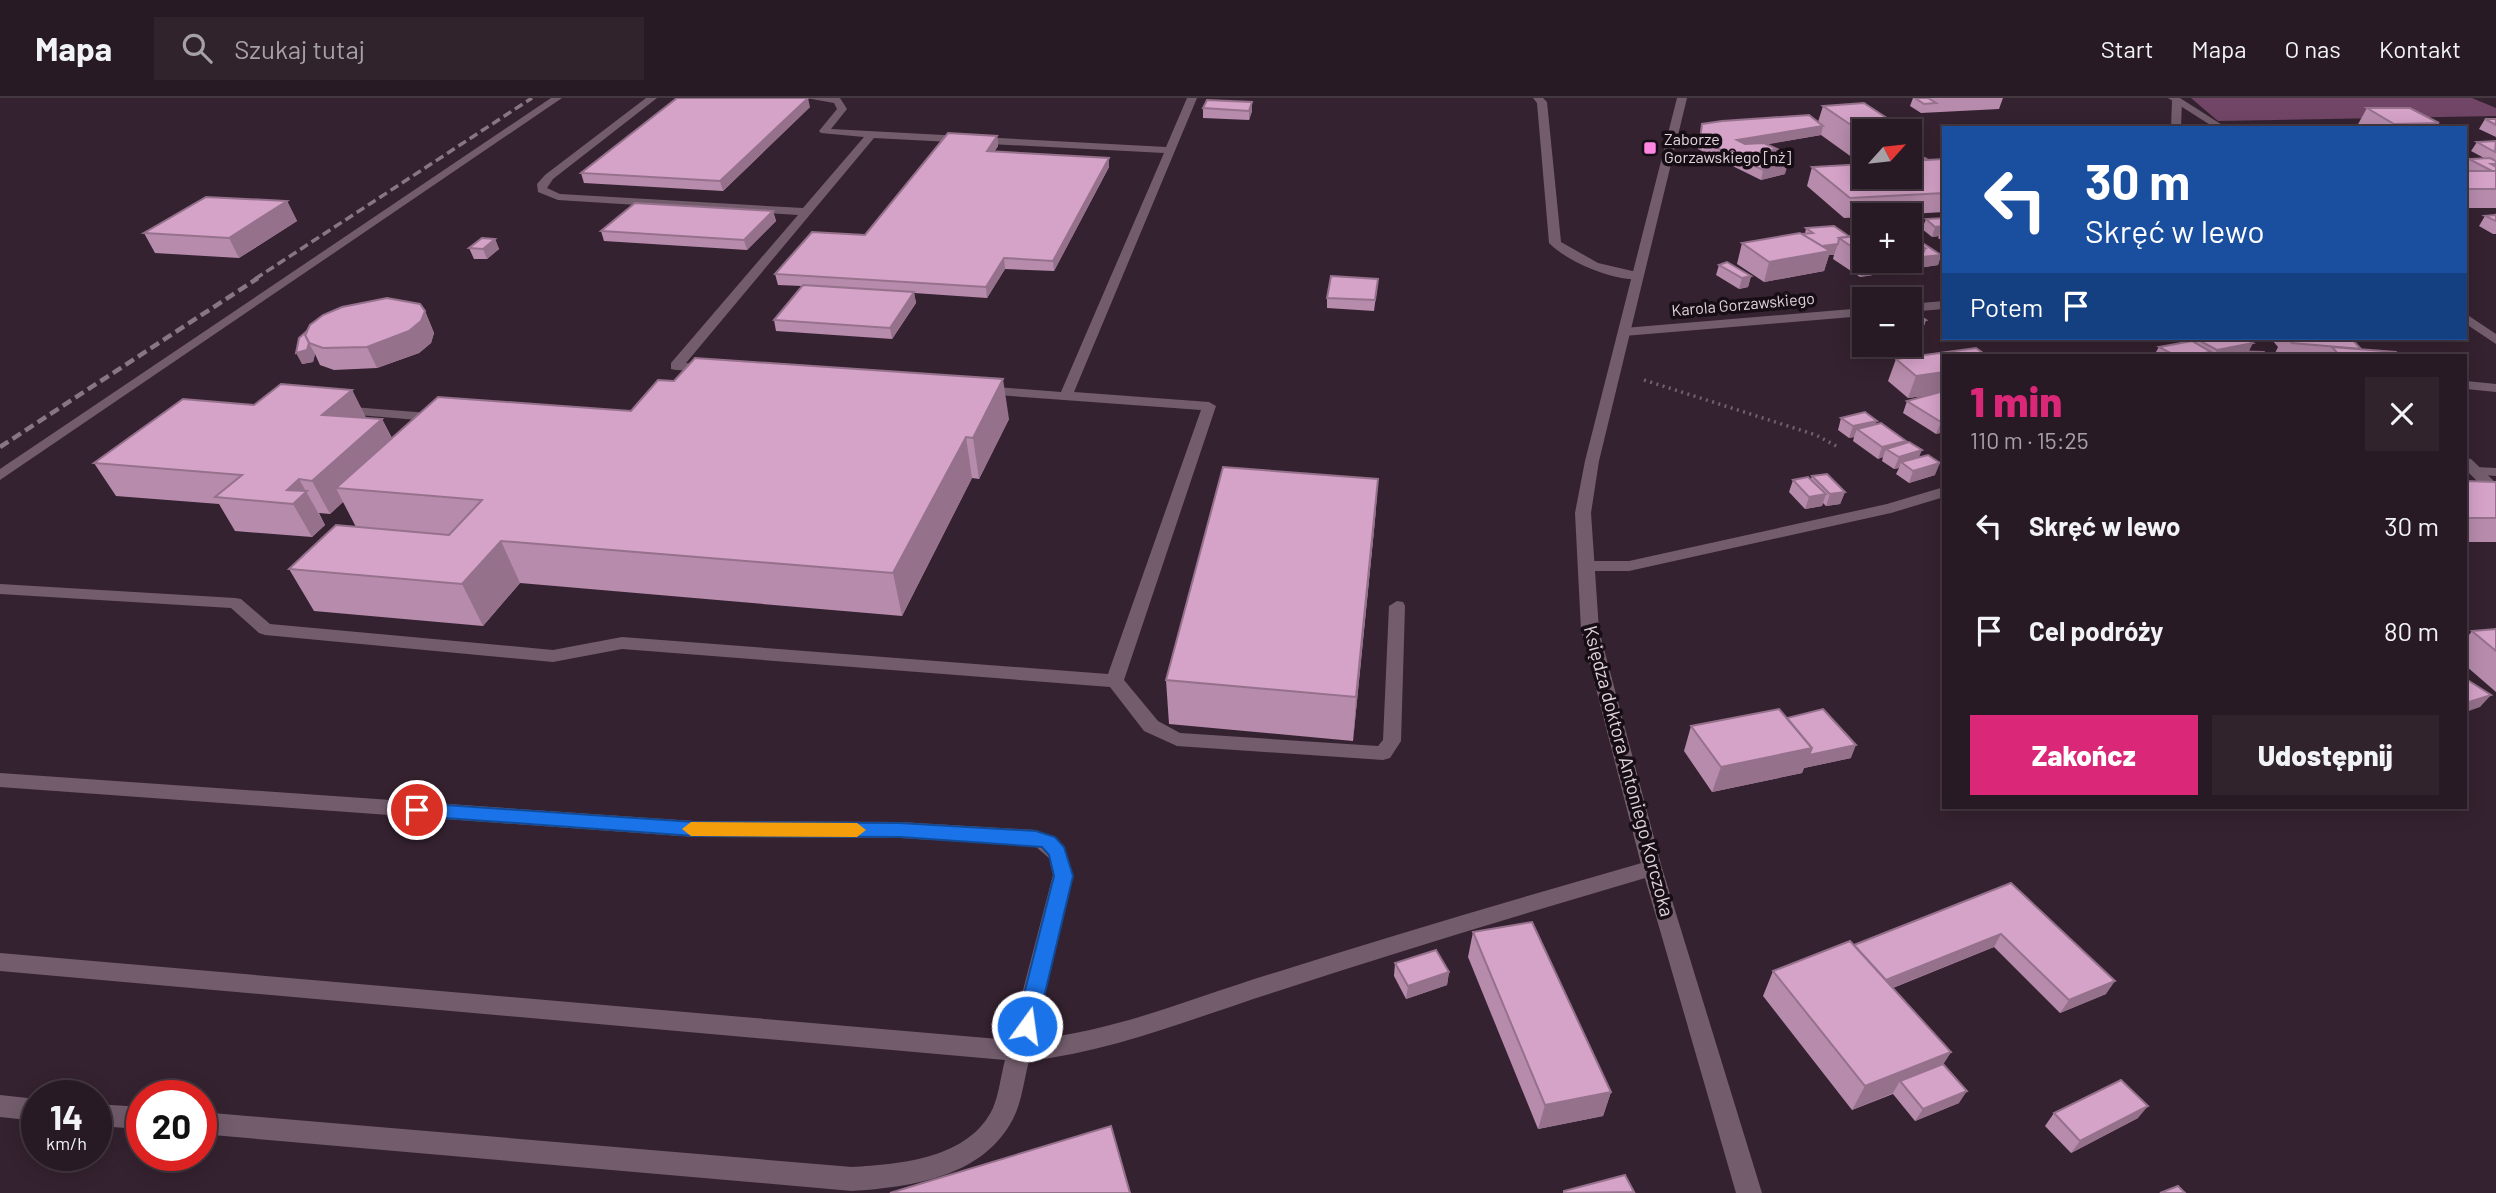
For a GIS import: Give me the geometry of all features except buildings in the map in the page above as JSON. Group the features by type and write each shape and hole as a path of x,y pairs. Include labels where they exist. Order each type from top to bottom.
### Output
{"street":[{"path":"0,476 556,98"},
{"path":"652,98 550,177 542,184 542,190 558,197 807,212"},
{"path":"811,98 837,100 842,109 824,131 1170,150"},
{"path":"1066,396 1192,98"},
{"path":"1538,98 1542,102 1555,243 1572,258 1602,270 1637,276"},
{"name":"Księdza doktora Antoniego Korczoka","path":"1682,98 1592,461 1583,513 1586,566 1590,630 1652,868 1749,1193"},
{"path":"2175,99 2176,126"},
{"path":"2175,99 2218,126"},
{"path":"732,370 672,371 872,135"},
{"path":"1922,307 1942,305"},
{"name":"Karola Gorzawskiego","path":"1624,331 1852,313"},
{"path":"2467,319 2496,340"},
{"path":"2467,385 2496,388"},
{"path":"968,388 1209,405 1115,681"},
{"path":"319,408 456,419"},
{"path":"2470,467 2496,472"},
{"path":"2470,467 2496,492"},
{"path":"1586,566 1629,566 1891,508 1942,493"},
{"path":"0,589 235,603 265,629 552,656 622,643 1115,681 1151,726 1177,739 1383,753 1392,741 1397,606"},
{"path":"0,780 694,829 900,830 1036,838 1048,842 1057,852 1063,876 1004,1112 995,1130 974,1150 940,1166 890,1177 852,1179 217,1125"},
{"path":"0,962 1021,1051 1052,1049 1133,1027 1492,914 1652,868"},
{"path":"0,1106 21,1108"}],"path":[{"path":"1635,376 1816,435 1838,447"}],"shaded area":[{"path":"2191,98 2472,98 2496,108 2496,116 2218,121"}],"railway":[{"path":"255,279 532,98"},
{"path":"0,447 258,278"}],"slow traffic":[{"path":"691,829 857,830"}],"place":[{"name":"Zaborze Gorzawskiego [nż]","path":"1650,148"}],"route":[{"path":"417,810 694,829 900,830 1036,838 1048,842 1062,863 1063,876 1027,1026"}]}
